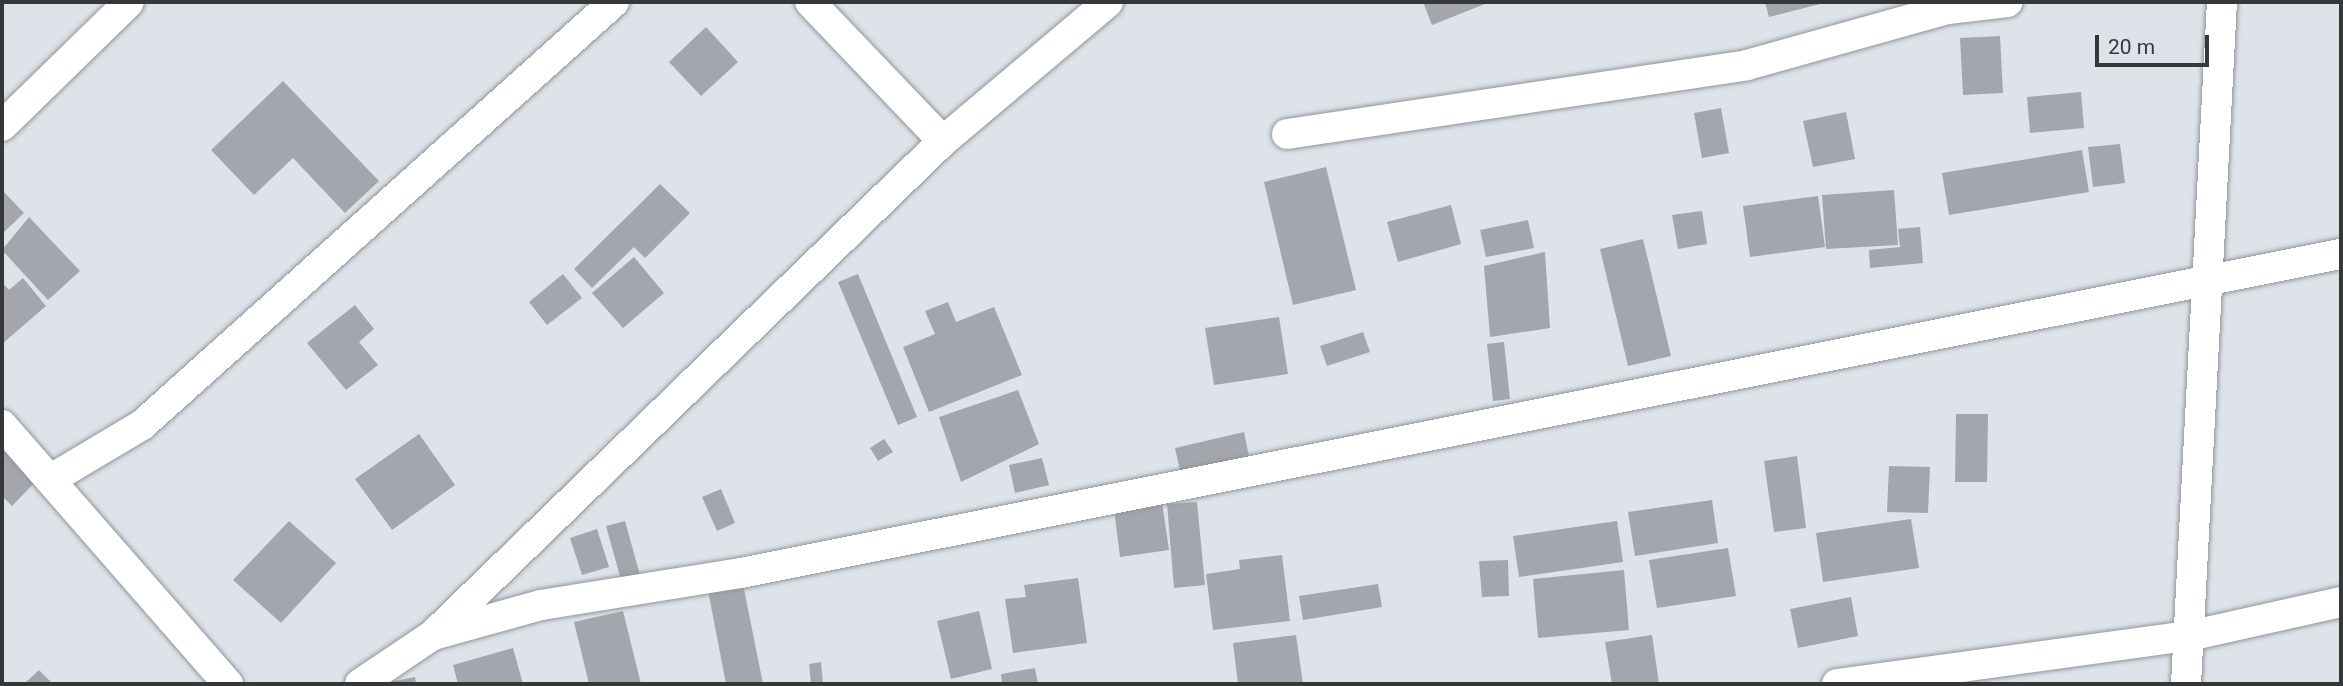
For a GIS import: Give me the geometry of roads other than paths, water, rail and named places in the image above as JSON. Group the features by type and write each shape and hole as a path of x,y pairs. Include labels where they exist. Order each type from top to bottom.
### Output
{"street":[{"path":"2,126 129,2"},
{"path":"53,478 142,425 614,2"},
{"path":"810,2 943,141"},
{"path":"360,684 433,635 943,141 1108,2"},
{"path":"1287,134 1747,65 1948,9 2008,2"},
{"path":"2186,684 2193,635 2198,441 2211,281 2222,2"},
{"path":"433,635 541,605 741,573 1541,409 2341,254"},
{"path":"2,425 53,478 228,684"},
{"path":"1838,684 2193,635 2341,603"}]}
